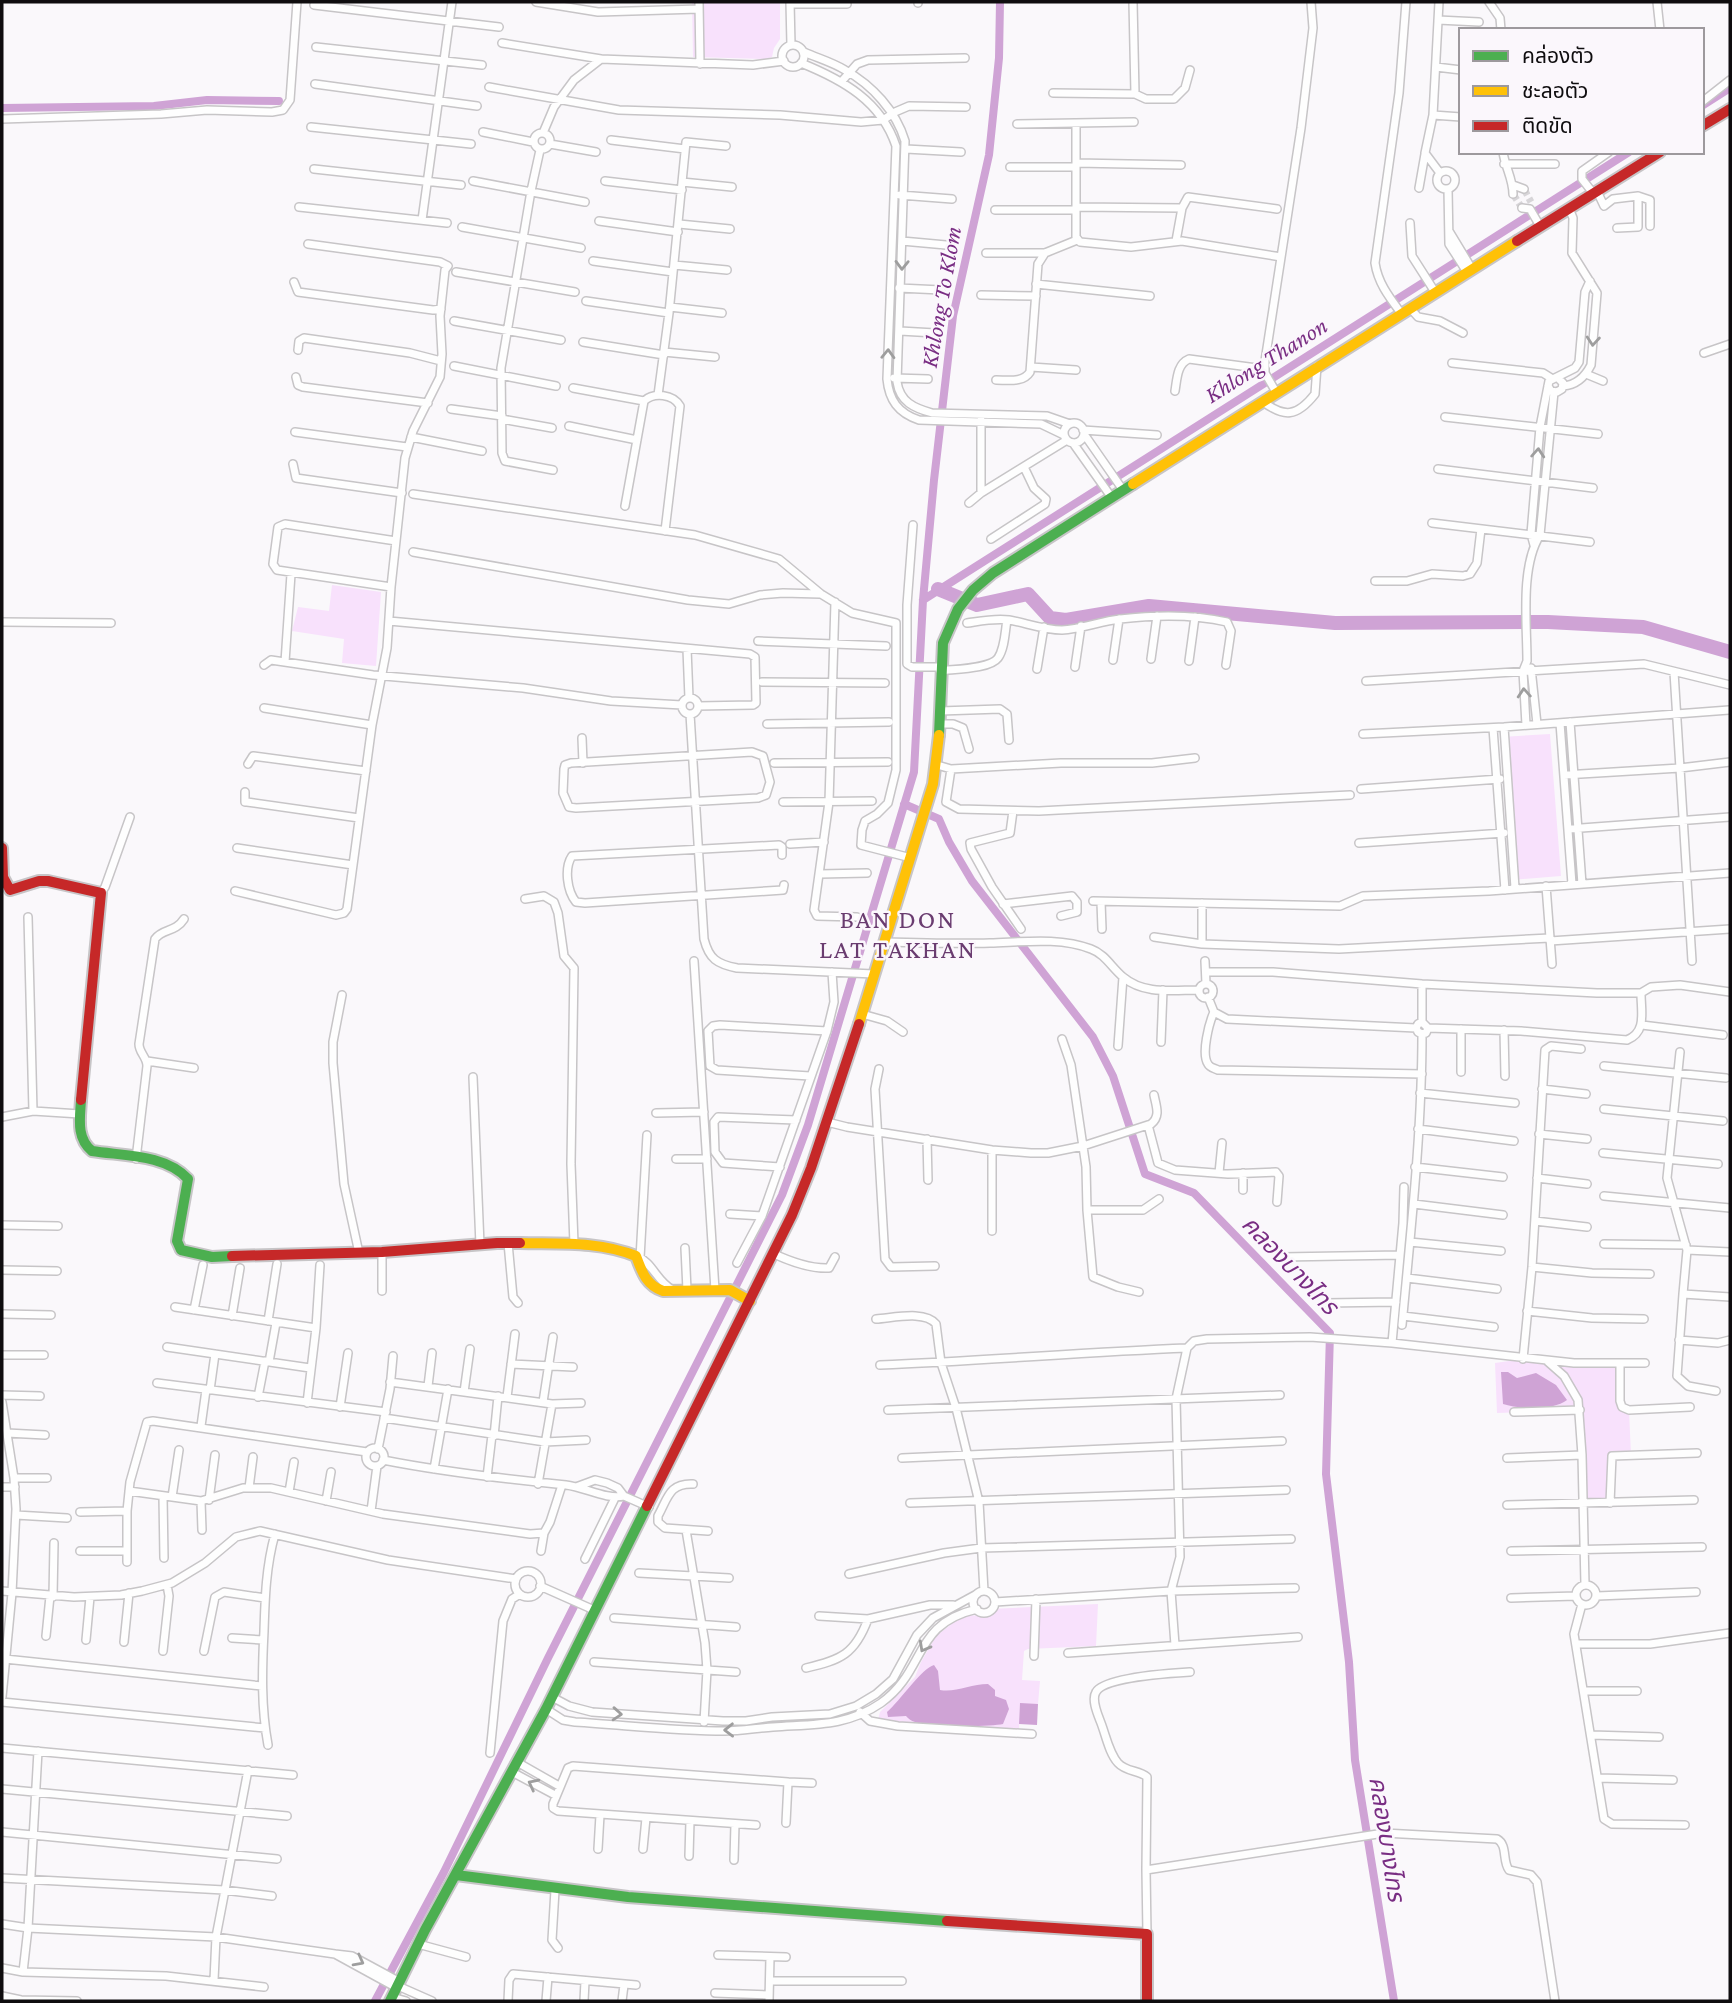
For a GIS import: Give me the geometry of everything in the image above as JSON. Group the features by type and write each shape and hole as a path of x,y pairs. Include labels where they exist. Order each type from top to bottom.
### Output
{"street":[{"path":"2,119 207,110 283,110 290,100 297,2"},
{"path":"422,220 453,2"},
{"path":"536,2 597,12 699,6 700,64"},
{"path":"1133,2 1135,94"},
{"path":"1274,390 1265,371 1309,63 1313,28 1311,2"},
{"path":"1406,2 1399,93 1375,252 1377,276 1387,295 1403,310 1418,317 1448,324 1463,333"},
{"path":"1419,188 1433,115 1440,2"},
{"path":"1489,2 1500,18 1501,28"},
{"path":"1657,2 1660,28"},
{"path":"792,45 790,3 847,4"},
{"path":"314,5 499,27"},
{"path":"1438,20 1479,22"},
{"path":"502,43 601,59 765,65 784,61 792,66 802,63 842,81 868,101 883,120 896,146 887,379 889,394 899,409 911,417 981,419 1047,416 1076,424 1121,487"},
{"path":"784,61 783,51 792,45 799,46 850,73 869,87 892,114 903,135 906,149 897,378 903,399 931,417"},
{"path":"316,47 482,65"},
{"path":"802,63 804,51"},
{"path":"842,81 862,62 877,58 965,58"},
{"path":"543,133 549,116 574,80 601,59"},
{"path":"1436,68 1459,70"},
{"path":"1054,93 1135,94 1146,99 1174,99 1185,88 1190,70"},
{"path":"1704,100 1730,80"},
{"path":"315,84 477,106"},
{"path":"489,87 634,111 779,115 861,122 883,120 904,107 966,107"},
{"path":"1704,125 1730,109"},
{"path":"1433,115 1459,117"},
{"path":"1017,124 1134,122"},
{"path":"1076,123 1077,240"},
{"path":"311,127 471,145"},
{"path":"483,132 533,142"},
{"path":"540,150 533,142 535,136 543,133"},
{"path":"543,133 549,137 550,144"},
{"path":"611,140 685,149"},
{"path":"658,396 686,142 726,146"},
{"path":"553,470 505,461 502,458 500,377 540,150 550,144 596,152"},
{"path":"906,149 961,152"},
{"path":"1425,153 1440,173"},
{"path":"1503,154 1513,189 1524,189"},
{"path":"1606,154 1585,167 1582,179 1604,206 1613,199 1638,196 1650,200 1650,226"},
{"path":"394,1988 546,1709 590,1609 649,1507 747,1298 792,1215 827,1122 862,1014 870,974 884,942 908,857 933,784 940,724 943,643 958,609 973,590 992,573 1121,487 1262,401 1274,390 1317,366 1467,268 1657,154"},
{"path":"1504,164 1555,164"},
{"path":"1010,167 1181,165"},
{"path":"314,169 460,185"},
{"path":"1448,171 1454,176 1454,184 1448,189 1438,184 1437,176 1448,171"},
{"path":"473,181 584,202"},
{"path":"605,181 732,187"},
{"path":"1448,189 1450,231 1467,268"},
{"path":"894,195 952,199"},
{"path":"1176,241 1184,200 1191,196 1277,209"},
{"path":"1618,228 1638,227 1638,196"},
{"path":"299,207 447,223"},
{"path":"1528,207 1539,224"},
{"path":"995,210 1182,208"},
{"path":"1452,363 1543,373 1560,391 1563,386 1572,385 1586,374 1591,365 1597,293 1572,253 1573,218 1569,208"},
{"path":"599,221 678,228 730,229"},
{"path":"1410,223 1412,256 1434,290"},
{"path":"462,227 581,248"},
{"path":"986,253 1045,253 1077,240 1131,247 1176,241 1281,257"},
{"path":"902,241 946,245"},
{"path":"235,891 340,915 347,909 372,725 387,648 407,447 438,385 441,361 441,309 445,270 448,265 308,244"},
{"path":"996,380 1026,378 1031,367 1038,264 1045,253"},
{"path":"593,261 727,270"},
{"path":"456,272 575,292"},
{"path":"1534,545 1531,534 1540,427 1553,384 1579,362 1585,292 1590,281"},
{"path":"294,282 298,292 441,309"},
{"path":"1036,284 1150,296"},
{"path":"891,288 941,290"},
{"path":"981,295 1036,296"},
{"path":"586,301 722,313"},
{"path":"454,321 561,340"},
{"path":"900,331 935,333"},
{"path":"298,350 299,341 304,338 410,353 441,361"},
{"path":"583,342 715,357"},
{"path":"1704,353 1730,344"},
{"path":"1175,391 1179,369 1184,361 1189,359 1265,371"},
{"path":"454,366 556,386"},
{"path":"1262,401 1278,413 1296,410 1315,394 1317,366"},
{"path":"1031,367 1076,370"},
{"path":"1586,374 1603,380"},
{"path":"296,377 298,385 303,387 428,403"},
{"path":"887,379 928,379"},
{"path":"1526,725 1523,671 1527,661 1527,585 1534,545 1540,535 1553,384"},
{"path":"573,388 644,401"},
{"path":"625,506 644,401 658,396 671,398 680,406 665,531"},
{"path":"452,409 552,428"},
{"path":"1445,417 1598,433"},
{"path":"981,419 1041,424 1068,439 1110,495"},
{"path":"981,419 981,493"},
{"path":"1068,439 1065,428 1070,424"},
{"path":"569,426 637,440"},
{"path":"295,432 407,447"},
{"path":"969,503 1068,439 1081,440 1084,432"},
{"path":"1084,432 1157,435"},
{"path":"411,437 482,450"},
{"path":"1090,466 1101,458"},
{"path":"293,464 296,478 402,493"},
{"path":"991,539 1045,504 1046,499 1034,488 1024,467"},
{"path":"1438,469 1593,488"},
{"path":"413,494 695,536 779,559 821,594 852,614 896,623 896,770 888,803 865,821 861,845 908,857"},
{"path":"1432,523 1590,542"},
{"path":"391,587 291,573 277,570 273,565 278,527 285,524 396,541"},
{"path":"913,525 907,605 907,664 912,667 941,669 988,665 996,661 1002,649 1007,620"},
{"path":"1375,581 1407,581 1432,574 1463,576 1470,573 1477,563 1480,529"},
{"path":"413,552 688,600 729,604 783,593 821,594"},
{"path":"285,662 291,573"},
{"path":"835,602 829,802 814,910 817,916 857,917"},
{"path":"1151,659 1157,616"},
{"path":"967,623 1007,620 1062,630 1119,619 1157,616 1195,617 1227,622 1231,631 1226,665"},
{"path":"1189,661 1195,617"},
{"path":"1113,660 1119,619"},
{"path":"389,621 750,654 755,657 756,704 698,706"},
{"path":"2,622 111,623"},
{"path":"1075,667 1081,626"},
{"path":"1037,669 1044,627"},
{"path":"758,641 886,646"},
{"path":"264,665 271,660 382,676 523,688 611,701 682,705 689,698 687,649"},
{"path":"1527,661 1533,671 1537,724"},
{"path":"1366,681 1644,663 1730,685"},
{"path":"1674,672 1692,961"},
{"path":"762,682 886,683"},
{"path":"689,698 696,700 698,706 697,710 690,714"},
{"path":"682,705 683,711 690,714"},
{"path":"264,708 372,725"},
{"path":"940,711 1000,709 1007,714 1009,740"},
{"path":"1363,734 1493,728 1729,710"},
{"path":"690,714 704,939 711,958 737,968 870,974"},
{"path":"767,724 889,722"},
{"path":"1570,722 1582,884"},
{"path":"1560,723 1572,884"},
{"path":"940,724 953,724 963,728 969,749"},
{"path":"1504,727 1515,888"},
{"path":"1493,728 1505,890"},
{"path":"582,738 583,763"},
{"path":"758,753 763,756 771,782 766,795 758,798 569,807 563,793 565,765 583,763 758,753"},
{"path":"248,764 253,756 366,771"},
{"path":"937,765 951,769 1195,758"},
{"path":"774,762 888,762"},
{"path":"1564,775 1730,762"},
{"path":"951,769 946,802 959,809 1013,811 1350,795"},
{"path":"1361,789 1508,779"},
{"path":"245,792 245,802 359,818"},
{"path":"783,802 872,801"},
{"path":"1013,811 1010,833 970,843 978,863 1021,929"},
{"path":"130,817 106,887 101,893 80,1114 81,1139 92,1151 170,1164 183,1171 188,1179 177,1241 181,1250 212,1257 382,1252 508,1243 574,1244 617,1248 638,1257"},
{"path":"1568,829 1730,817"},
{"path":"1359,844 1511,832"},
{"path":"790,844 824,842"},
{"path":"782,855 782,847 779,845 572,856 568,864 569,891 576,902 585,903 783,890 784,885"},
{"path":"2,848 4,881 10,890 48,881 101,893"},
{"path":"237,848 353,865"},
{"path":"820,874 867,873"},
{"path":"1102,929 1097,901 1340,906 1363,896 1505,890 1730,873"},
{"path":"1546,886 1552,964"},
{"path":"525,899 544,897 554,902 564,956 571,962 575,974 571,1164 574,1244"},
{"path":"1003,904 1072,897 1077,902 1077,912 1060,916"},
{"path":"1202,903 1202,944"},
{"path":"28,917 33,1111"},
{"path":"184,919 179,927 159,934 155,939 139,1044 140,1052 147,1061 194,1068"},
{"path":"1154,937 1202,944 1339,949 1730,929"},
{"path":"884,942 1035,941 1092,949 1107,959 1133,985 1148,990 1199,990"},
{"path":"694,961 715,1290"},
{"path":"1205,961 1206,984"},
{"path":"737,1263 762,1216 827,1031 834,1002 832,972"},
{"path":"1206,972 1273,972 1422,984 1640,993 1651,987 1681,985 1730,992"},
{"path":"1118,1046 1123,977"},
{"path":"1199,990 1206,984"},
{"path":"1206,984 1211,986 1213,991 1208,997"},
{"path":"1402,1325 1414,1204 1422,1074 1422,984"},
{"path":"1161,1042 1163,990"},
{"path":"1199,990 1201,995 1208,997"},
{"path":"1214,1012 1227,1019 1241,1021 1504,1030 1627,1040 1635,1037 1642,1025 1640,993"},
{"path":"342,995 333,1042 333,1063 344,1184 359,1252"},
{"path":"1208,997 1214,1012 1207,1034 1206,1057 1211,1068 1422,1074"},
{"path":"862,1014 887,1021 903,1032"},
{"path":"810,1076 717,1070 710,1066 708,1031 713,1026 720,1025 827,1031"},
{"path":"1642,1025 1723,1035"},
{"path":"1461,1029 1461,1072"},
{"path":"1504,1030 1505,1076"},
{"path":"1062,1039 1071,1065 1086,1167 1093,1277 1139,1292"},
{"path":"1523,1359 1547,1047 1581,1049"},
{"path":"1680,1052 1667,1178 1687,1247 1677,1376 1688,1386 1716,1391"},
{"path":"136,1158 147,1061"},
{"path":"1604,1066 1726,1078"},
{"path":"878,1069 875,1083 876,1131 886,1262 891,1267 935,1266"},
{"path":"473,1077 480,1245"},
{"path":"1542,1088 1586,1094"},
{"path":"1420,1093 1516,1103"},
{"path":"827,1122 992,1150 1048,1153 1083,1146 1146,1126 1156,1120 1154,1095"},
{"path":"1604,1110 1723,1121"},
{"path":"2,1116 33,1111 80,1114"},
{"path":"656,1114 704,1112"},
{"path":"780,1167 723,1163 715,1152 713,1122 718,1117 796,1120"},
{"path":"1146,1126 1158,1163 1175,1170 1219,1173 1276,1172 1279,1176 1277,1202"},
{"path":"1418,1129 1514,1141"},
{"path":"1539,1134 1587,1139"},
{"path":"647,1135 638,1257 648,1284 663,1291 730,1290 747,1298"},
{"path":"927,1139 928,1180"},
{"path":"1219,1173 1222,1143"},
{"path":"992,1150 992,1231"},
{"path":"1604,1153 1718,1164"},
{"path":"676,1160 707,1159"},
{"path":"1415,1167 1503,1177"},
{"path":"1243,1173 1243,1190"},
{"path":"1537,1178 1587,1184"},
{"path":"1392,1343 1404,1186"},
{"path":"1605,1196 1730,1208"},
{"path":"1087,1210 1143,1210 1158,1199"},
{"path":"1414,1204 1503,1215"},
{"path":"730,1214 762,1216"},
{"path":"1535,1221 1587,1227"},
{"path":"2,1225 58,1226"},
{"path":"1410,1242 1501,1251"},
{"path":"508,1243 513,1297 517,1303"},
{"path":"1604,1244 1687,1247 1730,1252"},
{"path":"685,1248 687,1290"},
{"path":"382,1252 382,1291"},
{"path":"772,1253 821,1268 829,1268 835,1256"},
{"path":"1282,1257 1400,1255"},
{"path":"258,1397 267,1361 278,1264"},
{"path":"194,1310 202,1265"},
{"path":"307,1403 320,1265"},
{"path":"1532,1267 1592,1273 1650,1274"},
{"path":"232,1316 240,1268"},
{"path":"2,1270 57,1271"},
{"path":"1406,1279 1497,1289"},
{"path":"1683,1294 1730,1297"},
{"path":"1326,1303 1396,1303"},
{"path":"175,1307 316,1328"},
{"path":"1527,1311 1592,1318 1644,1319"},
{"path":"2,1314 51,1315"},
{"path":"1403,1316 1494,1327"},
{"path":"876,1319 930,1318 936,1324 941,1363 969,1455 979,1502 980,1593 974,1602 977,1609"},
{"path":"487,1477 493,1435 511,1364 515,1334"},
{"path":"543,1402 553,1337"},
{"path":"1175,1645 1171,1591 1177,1573 1180,1541 1176,1399 1187,1349 1194,1341 1310,1337 1392,1343 1547,1361 1645,1363"},
{"path":"1679,1340 1718,1343 1730,1340"},
{"path":"167,1347 310,1368"},
{"path":"464,1392 470,1349"},
{"path":"880,1365 1020,1359 1058,1353 1187,1349"},
{"path":"201,1426 215,1353"},
{"path":"340,1407 348,1353"},
{"path":"428,1386 432,1353"},
{"path":"2,1355 44,1355"},
{"path":"378,1449 394,1356"},
{"path":"1547,1361 1564,1376 1575,1392 1580,1410 1585,1585"},
{"path":"511,1364 548,1368 573,1367"},
{"path":"1620,1364 1622,1407 1629,1410 1690,1407"},
{"path":"390,1382 552,1404 581,1403"},
{"path":"157,1383 340,1407 493,1435 545,1441 586,1440"},
{"path":"434,1469 448,1389"},
{"path":"2,1395 40,1396"},
{"path":"888,1410 1280,1395"},
{"path":"538,1484 552,1404"},
{"path":"2,1405 7,1433 5,1445 14,1478 16,1515 2,1699 265,1728"},
{"path":"1514,1412 1580,1410"},
{"path":"127,1562 129,1491 144,1425 153,1420 367,1452 378,1449 383,1454 371,1511"},
{"path":"7,1433 45,1435"},
{"path":"902,1458 1282,1441"},
{"path":"164,1558 168,1497 179,1450"},
{"path":"367,1452 367,1461 371,1465 380,1463 562,1485 615,1498 625,1497 649,1507"},
{"path":"1610,1503 1612,1456 1697,1453"},
{"path":"202,1530 205,1500 215,1455"},
{"path":"1507,1458 1583,1455"},
{"path":"249,1488 253,1457"},
{"path":"289,1492 294,1462"},
{"path":"326,1501 331,1472"},
{"path":"14,1478 47,1478"},
{"path":"575,1487 595,1480 618,1488 625,1497"},
{"path":"693,1484 681,1483 675,1486 658,1516 658,1522 664,1528 708,1531"},
{"path":"541,1551 544,1533 562,1485"},
{"path":"2,1487 15,1487"},
{"path":"129,1491 205,1500 249,1488 271,1488 371,1511 530,1534 544,1533"},
{"path":"909,1503 1286,1490"},
{"path":"585,1559 615,1498"},
{"path":"1507,1505 1694,1500"},
{"path":"80,1512 127,1511"},
{"path":"16,1515 67,1518"},
{"path":"686,1530 707,1670 703,1730"},
{"path":"2,1591 51,1597 90,1597 167,1585 205,1563 236,1537 254,1531 388,1560 516,1579"},
{"path":"268,1745 262,1686 263,1640 269,1557 275,1534"},
{"path":"849,1574 944,1553 981,1548 1291,1538"},
{"path":"46,1636 54,1543"},
{"path":"1511,1551 1702,1547"},
{"path":"80,1551 127,1551"},
{"path":"523,1572 534,1573 540,1586 535,1594 525,1596 515,1587 516,1579 523,1572"},
{"path":"639,1573 729,1578"},
{"path":"163,1651 169,1596 167,1585"},
{"path":"1576,1596 1578,1589 1585,1585 1591,1586 1597,1596"},
{"path":"540,1586 590,1609"},
{"path":"995,1602 1171,1591 1295,1588"},
{"path":"1597,1596 1696,1592"},
{"path":"124,1642 129,1593"},
{"path":"204,1651 215,1597 219,1593 265,1598"},
{"path":"546,1709 563,1720 703,1730 804,1727 833,1723 858,1709 893,1679 917,1635 933,1618 980,1593 992,1594 995,1602"},
{"path":"490,1753 503,1621 512,1599 520,1594"},
{"path":"1511,1598 1576,1596"},
{"path":"1576,1596 1582,1604"},
{"path":"1582,1604 1592,1604 1597,1596"},
{"path":"86,1640 90,1597"},
{"path":"1034,1656 1036,1599"},
{"path":"552,1697 569,1706 593,1712 704,1720 746,1721 772,1717 805,1717 858,1709 882,1702 901,1685 926,1641 939,1625 957,1614 977,1609 988,1612 995,1602"},
{"path":"1582,1604 1575,1622 1574,1634 1604,1819 1607,1822 1685,1825"},
{"path":"819,1616 868,1619 930,1605 953,1605"},
{"path":"614,1618 736,1627"},
{"path":"806,1668 831,1662 847,1653 860,1639 868,1619"},
{"path":"1576,1644 1650,1644 1730,1633"},
{"path":"1068,1653 1298,1637"},
{"path":"232,1638 263,1640"},
{"path":"5,1660 262,1686"},
{"path":"593,1662 736,1672"},
{"path":"1147,2001 1147,1777 1126,1769 1116,1761 1098,1715 1094,1696 1097,1690 1109,1684 1152,1675 1190,1672"},
{"path":"1584,1691 1637,1691"},
{"path":"858,1709 870,1721 898,1726 1032,1734"},
{"path":"592,1723 593,1712"},
{"path":"1591,1735 1659,1737"},
{"path":"2,1748 293,1774"},
{"path":"23,1972 38,1751"},
{"path":"756,1825 600,1815 555,1810 553,1804 568,1768 573,1766 812,1783"},
{"path":"514,1767 559,1786"},
{"path":"514,1767 555,1795"},
{"path":"214,1980 216,1937 248,1770"},
{"path":"1598,1778 1673,1780"},
{"path":"786,1824 788,1782"},
{"path":"2,1789 288,1816"},
{"path":"598,1849 600,1815"},
{"path":"643,1849 646,1818"},
{"path":"689,1856 690,1822"},
{"path":"734,1860 735,1824"},
{"path":"2,1832 277,1859"},
{"path":"1146,1870 1382,1833 1497,1839 1503,1845 1506,1866 1513,1872 1531,1875 1537,1882 1555,2001"},
{"path":"456,1875 616,1898 885,1919 1147,1934"},
{"path":"2,1878 272,1896"},
{"path":"555,1890 552,1940 558,1948"},
{"path":"2,1924 28,1928 216,1937 335,1954 376,1974 405,2001"},
{"path":"418,1944 466,1957"},
{"path":"718,1955 786,1957"},
{"path":"715,1993 769,1998 770,1957"},
{"path":"2,1968 23,1972 166,1976 264,1987"},
{"path":"508,2001 509,1980 513,1974 636,1986"},
{"path":"546,2001 548,1977"},
{"path":"584,2001 585,1981"},
{"path":"770,1981 902,1981"},
{"path":"622,2001 624,1985"},
{"path":"394,1988 432,2001"},
{"path":"2,1996 21,2000 77,2001"}],"shaded area":[{"path":"692,2 780,2 780,39 772,57 693,57"},
{"path":"332,585 381,592 376,666 342,663 344,639 292,631 298,607 329,611"},
{"path":"1550,734 1561,876 1512,880 1501,737"},
{"path":"1523,1359 1620,1364 1621,1409 1629,1410 1631,1455 1611,1456 1614,1503 1583,1503 1580,1410 1497,1413 1495,1363"},
{"path":"1501,1372 1508,1372 1517,1378 1536,1373 1556,1385 1567,1400 1561,1404 1536,1408 1503,1404"},
{"path":"1098,1604 1096,1646 1024,1651 1022,1680 1040,1681 1038,1704 1020,1704 1019,1731 914,1726 878,1720 880,1712 915,1677 936,1636 954,1622 969,1615 982,1616 990,1609"},
{"path":"934,1665 938,1671 940,1690 988,1684 995,1690 995,1696 1006,1700 1009,1709 1003,1724 932,1725 914,1722 906,1716 888,1717 887,1712 923,1672"},
{"path":"1020,1703 1038,1704 1037,1725 1019,1724"}],"waterway":[{"name":"Khlong To Klom","path":"375,2001 444,1872 548,1658 782,1195 808,1125 914,772 923,600 934,480 953,316 989,155 999,58 1000,2"},
{"name":"Khlong Thanon","path":"1704,105 1730,88"},
{"path":"2,108 154,106 207,100 279,101"},
{"name":"Khlong Thanon","path":"923,600 1626,154"},
{"path":"938,589 977,605 1028,594 1050,618 1066,620 1149,606 1335,623 1548,622 1643,627 1730,652"},
{"name":"คลองบางไทร","path":"904,804 939,819 972,881 1093,1037 1113,1076 1145,1174 1194,1193 1330,1333 1326,1474 1349,1662 1355,1760 1394,2001"}],"tunnel":[{"path":"1524,189 1531,202"},
{"path":"1513,194 1522,208"}],"traffic: fast":[{"path":"939,735 943,643 958,609 973,590 993,573 1133,484"},
{"path":"81,1100 81,1134 92,1151 156,1160 179,1171 188,1179 177,1241 181,1250 212,1257 232,1256"},
{"path":"390,2001 425,1930 546,1709 647,1506"},
{"path":"456,1875 628,1897 947,1921"}],"traffic: slow":[{"path":"1133,484 1517,241"},
{"path":"859,1024 933,784 939,735"},
{"path":"520,1243 579,1244 622,1251 636,1256 649,1282 663,1291 730,1290 750,1301"}],"traffic: jam":[{"path":"1704,125 1730,109"},
{"path":"1517,241 1657,154"},
{"path":"2,848 3,877 10,890 48,881 101,893 81,1100"},
{"path":"647,1506 792,1215 811,1168 859,1024"},
{"path":"232,1256 382,1252 520,1243"},
{"path":"947,1921 1147,1934 1147,2001"}],"district":[{"name":"BAN DON LAT TAKHAN","path":"898,934"}]}
